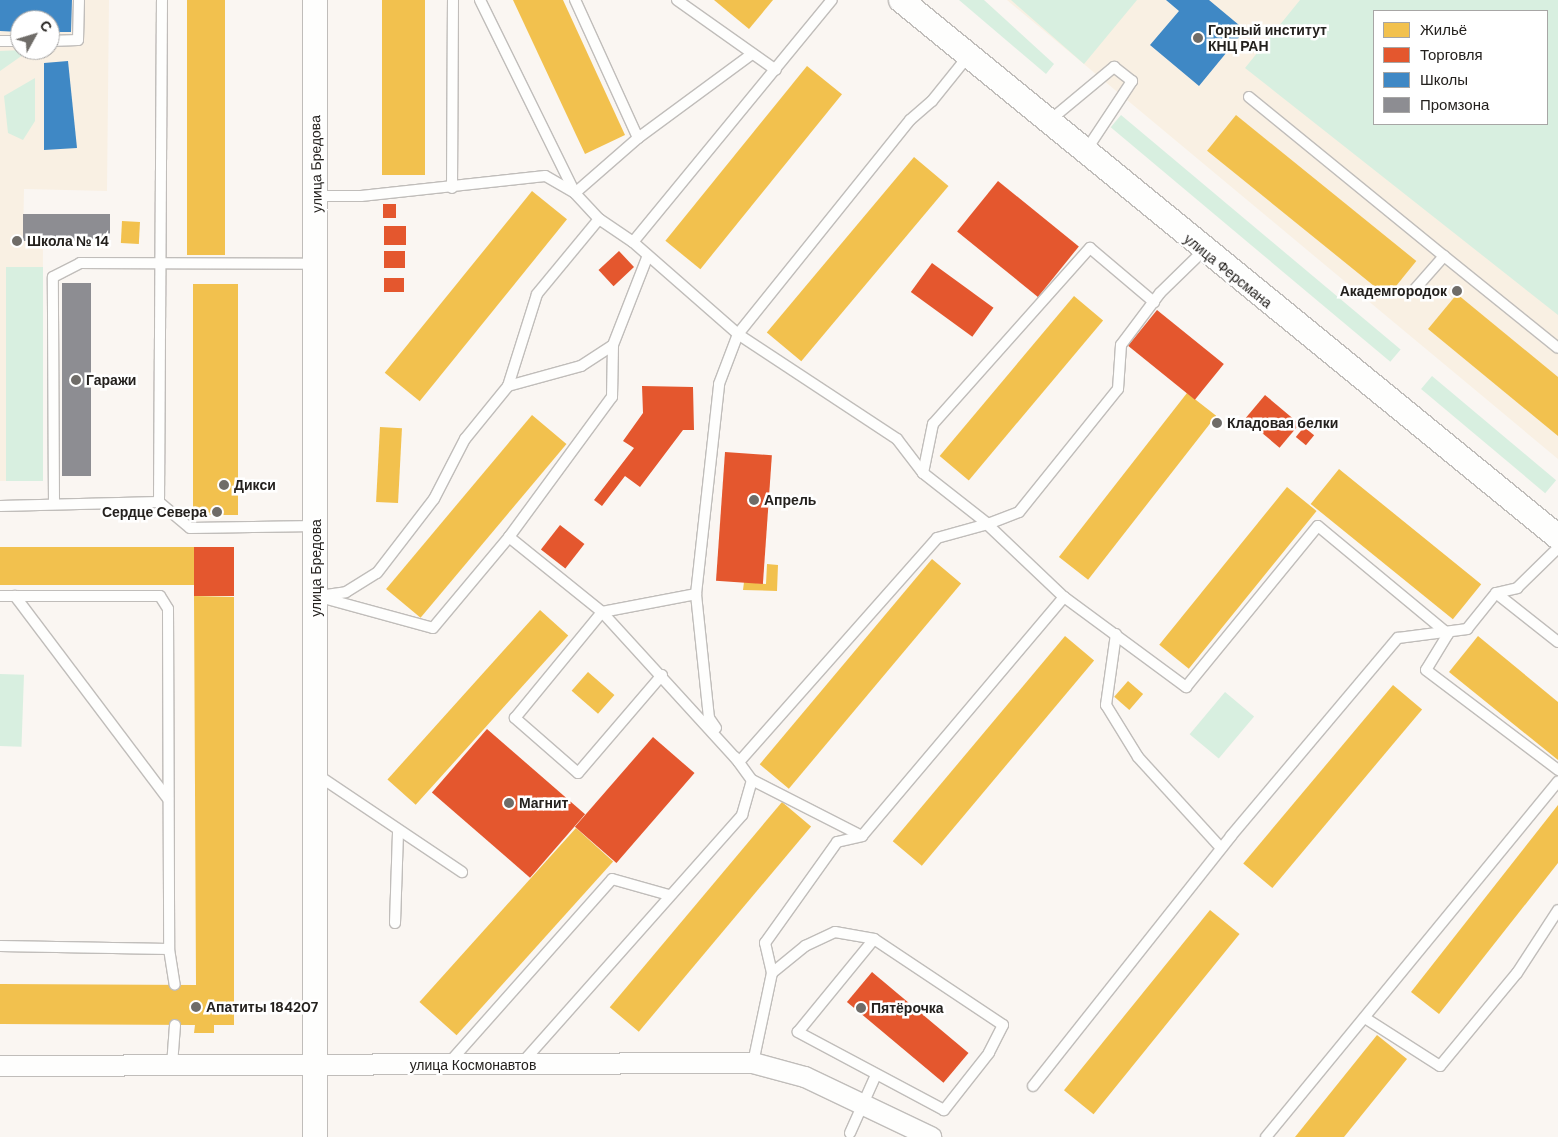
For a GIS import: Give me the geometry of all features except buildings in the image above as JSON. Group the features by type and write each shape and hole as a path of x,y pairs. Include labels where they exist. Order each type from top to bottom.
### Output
{"street":[{"name":"улица Бредова","path":"315,0 318,264 315,1137"},
{"name":"улица Ферсмана","path":"901,0 1203,251 1558,537"},
{"name":"улица Космонавтов","path":"0,1066 753,1063 805,1077 930,1137"}],"lane":[{"path":"60,41 78,40 79,0"},
{"path":"159,502 162,266 162,0"},
{"path":"452,188 453,0"},
{"path":"480,0 575,193 599,219 633,242 647,258 738,334 897,439 923,472 988,524 1064,597 1186,687 1318,526 1448,634"},
{"path":"575,0 638,138"},
{"path":"677,0 776,70"},
{"path":"633,242 832,0"},
{"path":"575,193 638,138 752,54"},
{"path":"862,836 752,780 709,718 696,594 719,384 738,334 910,120 932,101 969,55"},
{"path":"1047,122 1114,68 1132,81 1084,153"},
{"path":"1249,97 1558,348"},
{"path":"317,196 452,188 545,176 575,193"},
{"path":"316,596 346,592 377,572 434,499 465,439 508,386 537,294 599,219"},
{"path":"923,472 933,424 1090,248 1154,302"},
{"path":"739,762 937,538 988,524 1019,512 1118,389 1121,345 1154,302 1203,251"},
{"path":"1416,289 1444,256"},
{"path":"316,596 433,628 508,537 612,397 613,345 647,258"},
{"path":"54,504 53,277 80,263 162,266 318,264"},
{"path":"508,386 581,366 613,345"},
{"path":"0,506 159,502 190,528 316,526"},
{"path":"508,537 602,612 662,675 739,762"},
{"path":"1033,1086 1221,848 1398,638 1448,634 1467,629 1496,593 1517,588 1558,548"},
{"path":"1496,593 1558,642"},
{"path":"662,675 578,773 515,718 602,612 696,594"},
{"path":"0,596 160,596 168,609 169,949 175,985"},
{"path":"15,596 168,799"},
{"path":"753,1063 772,973 765,942 796,893 837,842 862,836 1064,597"},
{"path":"1116,634 1106,704 1138,757 1221,848"},
{"path":"1448,634 1426,670 1558,770"},
{"path":"315,773 398,831 462,872"},
{"path":"521,1065 669,895 742,815 752,780"},
{"path":"1266,1137 1365,1018 1369,1006 1558,781"},
{"path":"395,922 398,831"},
{"path":"448,1065 612,879 669,895"},
{"path":"1365,1018 1440,1066 1517,973 1558,910"},
{"path":"772,973 805,946 835,932 874,939 1003,1025 989,1054 944,1110 798,1032 874,939"},
{"path":"0,946 169,949"},
{"path":"172,1065 175,1025"},
{"path":"850,1133 876,1075"}],"shaded area":[{"name":"Школа № 14","path":"0,0 109,0 107,191 24,189 23,240 43,242 42,480 0,481"},
{"name":"Академгородок","path":"1007,0 1558,0 1558,459"}],"green space":[{"path":"959,0 984,0 1054,64 1046,74"},
{"path":"1011,0 1137,0 1084,64"},
{"path":"1300,0 1558,0 1558,315 1245,68"},
{"path":"0,51 10,51 10,60 16,60 0,71"},
{"path":"35,78 35,121 23,140 8,133 4,96"},
{"path":"1121,115 1401,350 1390,362 1111,127"},
{"path":"6,267 43,267 43,481 6,481"},
{"path":"1432,376 1556,480 1545,493 1421,389"},
{"path":"0,674 24,675 21,747 0,746"},
{"path":"1225,692 1254,716 1219,759 1190,734"}],"place":[{"name":"Горный институт КНЦ РАН","path":"1198,38"},
{"name":"Школа № 14","path":"17,241"},
{"name":"Академгородок","path":"1457,291"},
{"name":"Гаражи","path":"76,380"},
{"name":"Кладовая белки","path":"1217,423"},
{"name":"Дикси","path":"224,485"},
{"name":"Апрель","path":"754,500"},
{"name":"Сердце Севера","path":"217,512"},
{"name":"Магнит","path":"509,803"},
{"name":"Апатиты 184207","path":"196,1007"},
{"name":"Пятёрочка","path":"861,1008"}]}
